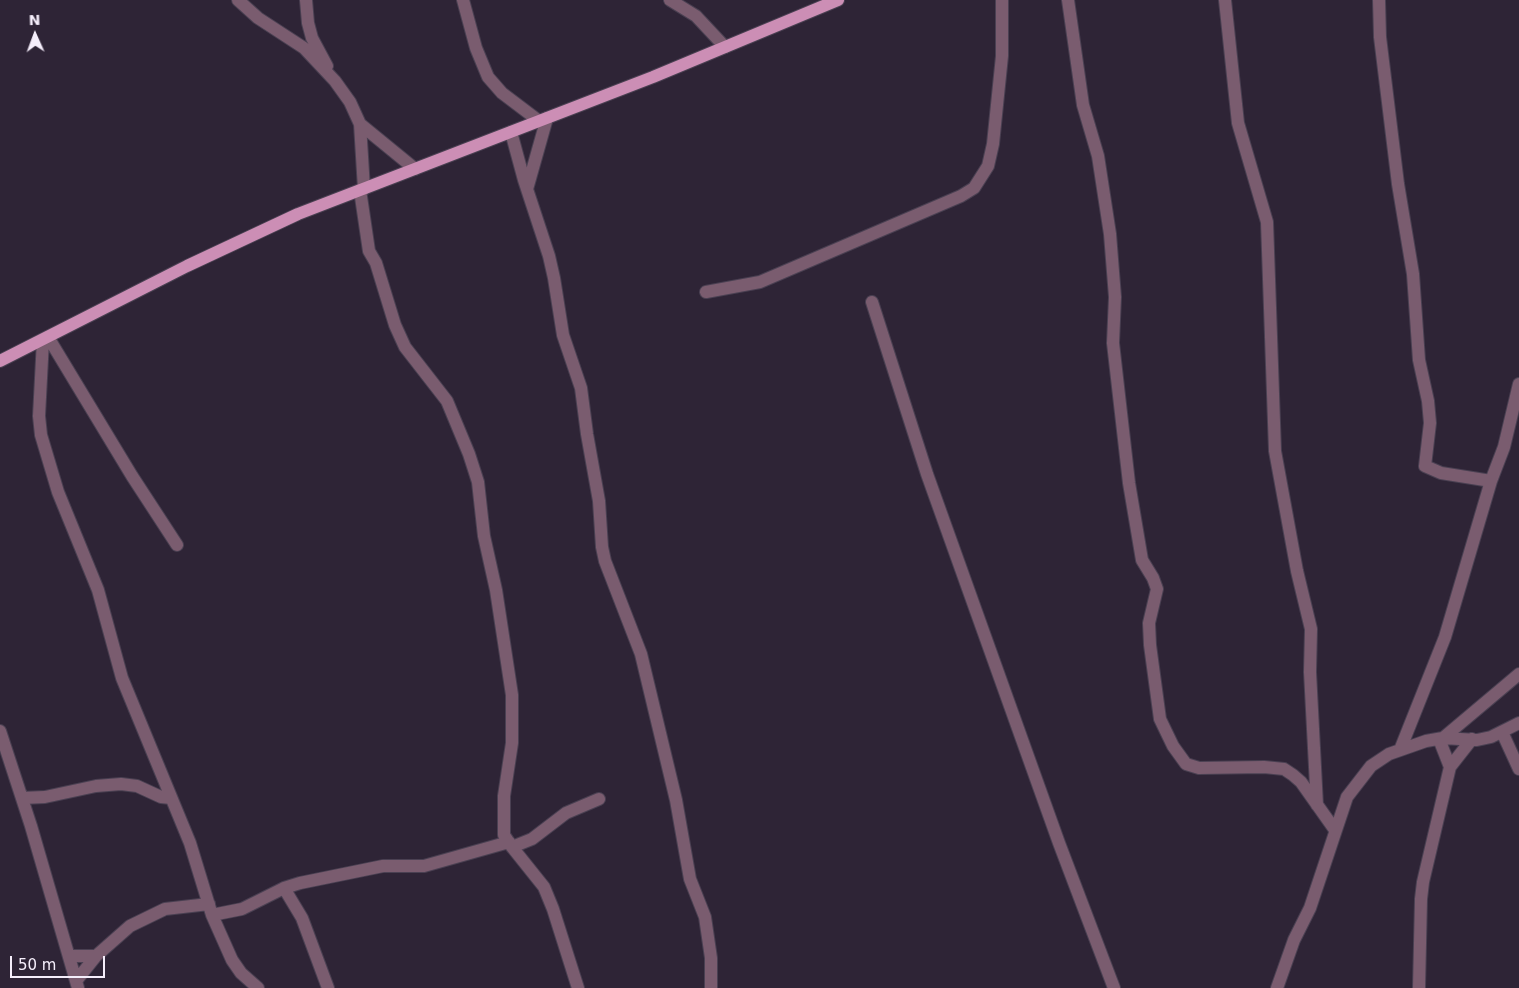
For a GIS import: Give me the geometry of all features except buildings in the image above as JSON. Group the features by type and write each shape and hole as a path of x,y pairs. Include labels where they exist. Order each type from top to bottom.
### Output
{"main road":[{"path":"0,361 187,266 298,214 726,47 838,0"}],"street":[{"path":"238,0 258,18 304,48 335,81"},
{"path":"306,0 308,23 312,38 335,81 350,102 360,124 362,189 369,252 376,263 395,326 405,347 447,401 469,454 478,482 484,536 496,590 512,695 512,743 504,796 504,835 519,858 540,879 544,887 553,909 578,988"},
{"path":"463,0 476,48 488,77 502,93 543,119 527,189"},
{"path":"670,0 696,16 726,47"},
{"path":"706,292 735,288 768,278 953,200 974,188 988,166 993,144 1002,56 1002,0"},
{"path":"1068,0 1082,104 1098,156 1109,225 1115,297 1113,344 1129,484 1142,560 1153,578 1157,589 1150,623 1150,644 1160,719 1173,746 1186,764 1198,768 1264,767 1284,770 1301,782 1335,830"},
{"path":"1225,0 1238,123 1267,222 1275,451 1297,571 1311,630 1310,672 1317,805"},
{"path":"1379,0 1380,37 1392,135 1413,274 1419,360 1428,401 1430,423 1425,466 1441,474 1491,480"},
{"path":"360,124 415,169"},
{"path":"511,132 549,256 563,335 581,388 586,434 599,501 602,547 605,561 641,654 676,800 690,879 705,917 711,958 710,988"},
{"path":"872,302 927,474 1059,842 1114,988"},
{"path":"46,338 177,545"},
{"path":"46,338 39,416 50,469 98,590 122,678 190,844 211,909 232,960 241,973 258,988"},
{"path":"1400,750 1445,637 1491,480 1504,447 1519,384"},
{"path":"1441,739 1519,674"},
{"path":"1269,988 1278,984 1294,940 1310,908 1346,796 1361,776 1371,766 1400,750 1426,740 1491,737 1519,723"},
{"path":"1457,738 1459,724"},
{"path":"0,731 22,798 77,984"},
{"path":"1502,732 1519,769"},
{"path":"1441,739 1450,767"},
{"path":"1419,988 1420,899 1450,767 1472,739"},
{"path":"22,798 45,796 96,786 121,784 137,786 161,797 171,798"},
{"path":"77,984 96,956 130,926 165,909 242,908 284,888 383,866 424,866 532,839 566,813 599,799"},
{"path":"284,888 302,918 328,988"},
{"path":"68,956 96,956"}]}
